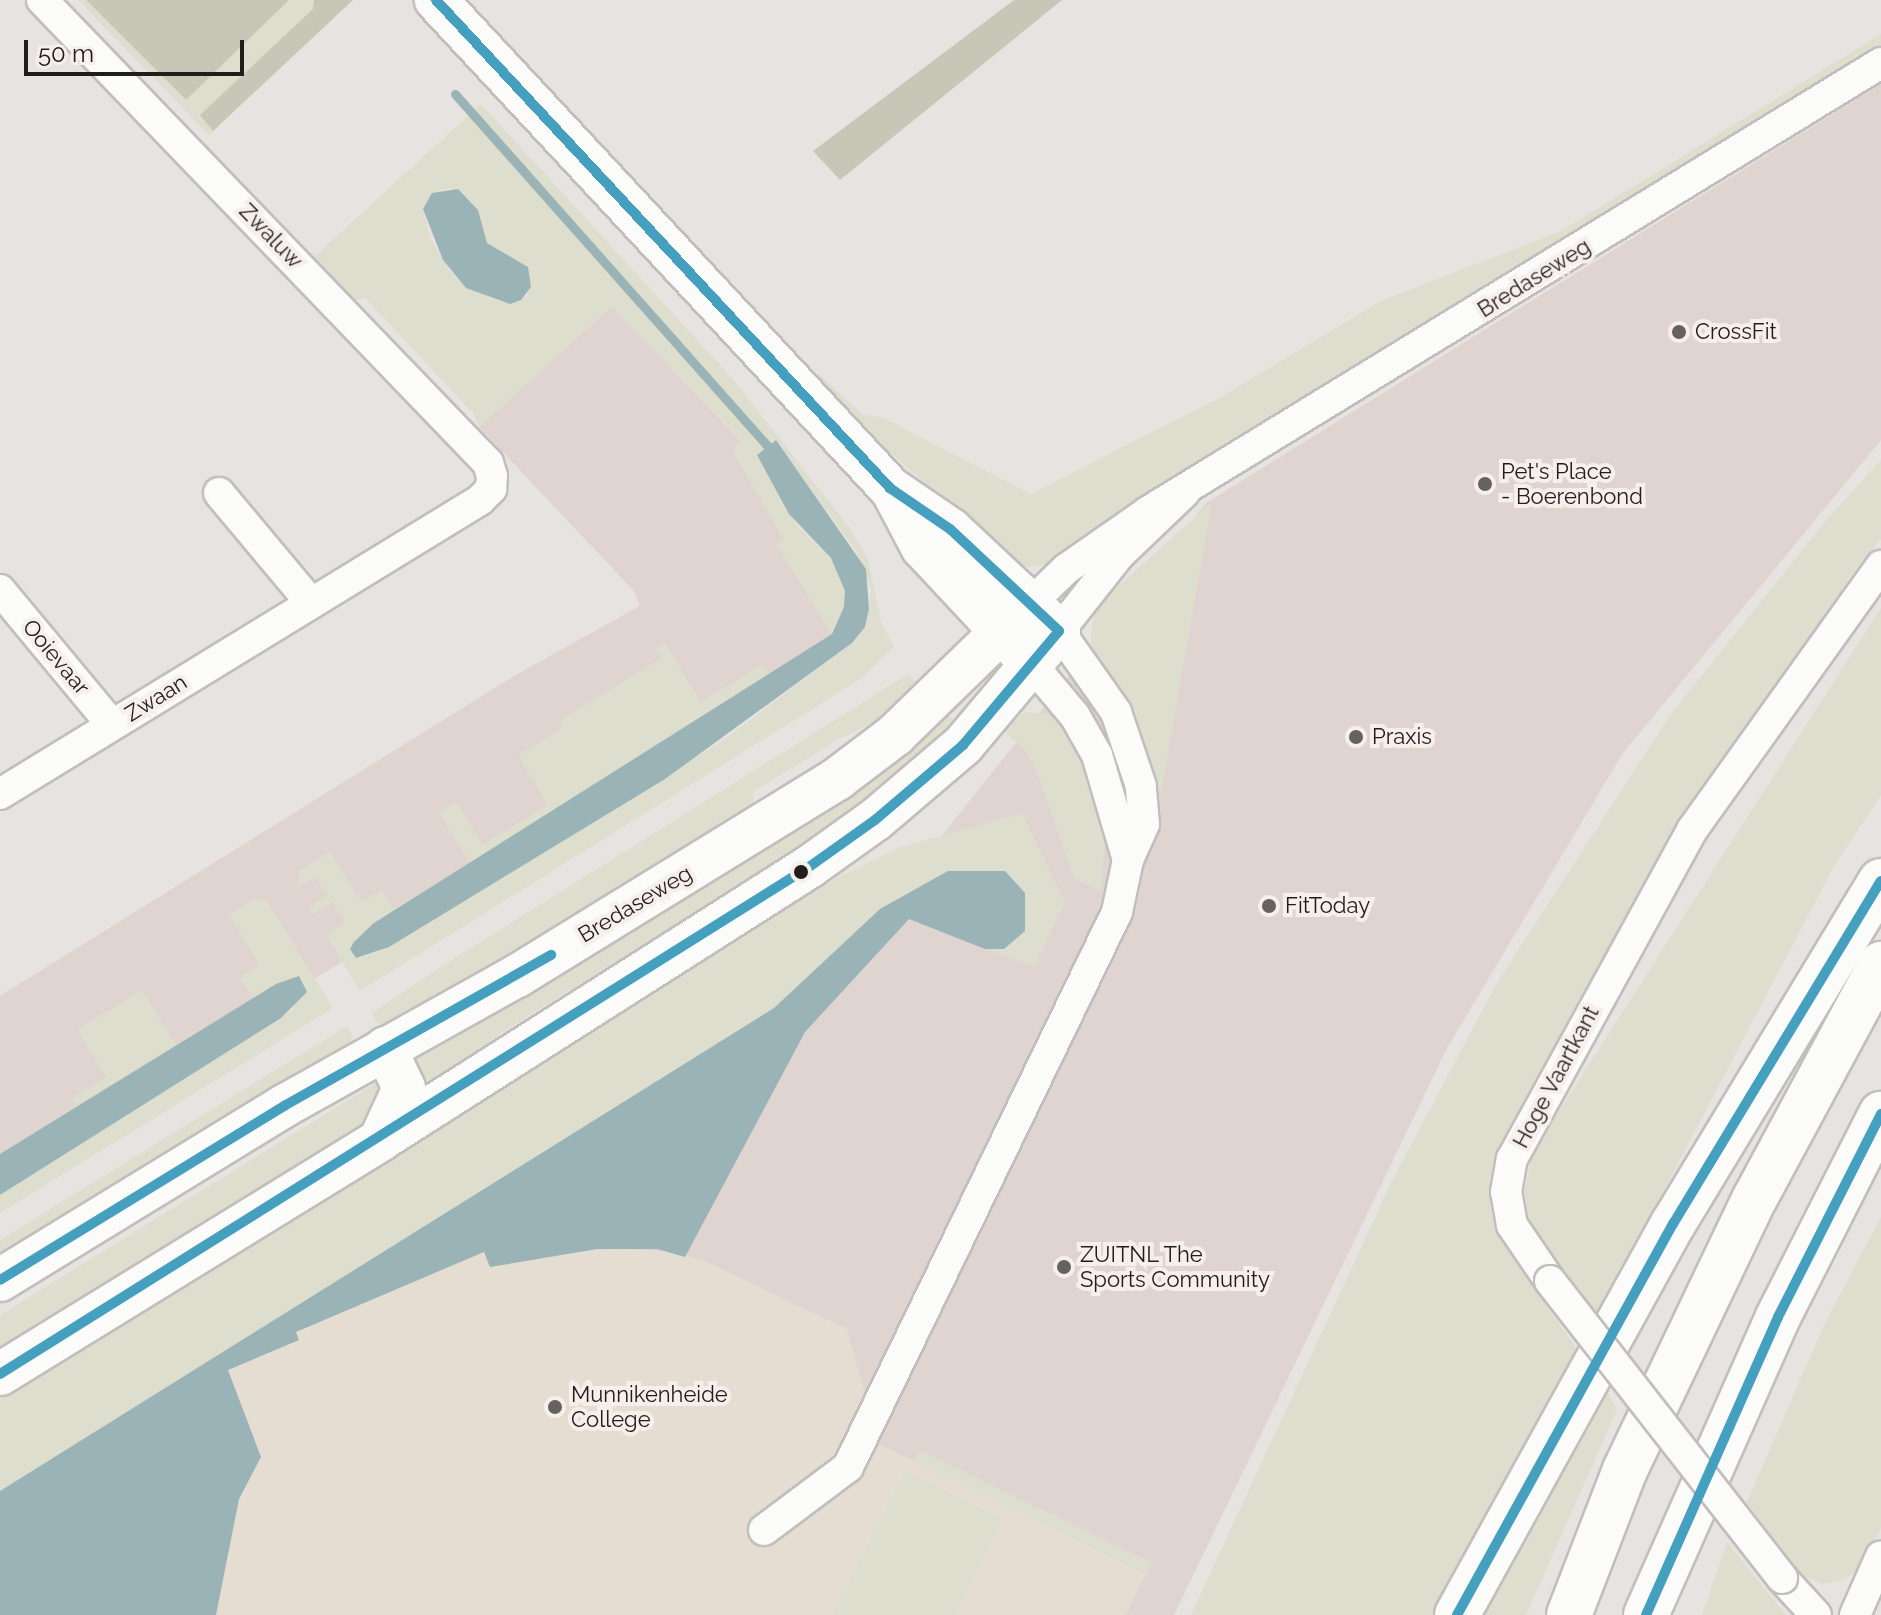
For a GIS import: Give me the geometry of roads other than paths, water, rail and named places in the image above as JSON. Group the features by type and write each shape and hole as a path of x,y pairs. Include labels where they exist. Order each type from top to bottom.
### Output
{"highway":[{"path":"1457,1615 1673,1224 1881,881"},
{"path":"1569,1615 1625,1470 1755,1198 1881,964"},
{"path":"1646,1615 1778,1317 1881,1114"}],"street":[{"name":"Zwaluw","path":"42,0 488,463 492,476"},
{"path":"436,0 890,488 950,529 1046,617 1096,679 1131,748 1144,824 1128,860 1117,912 848,1467 764,1530"},
{"name":"Bredaseweg","path":"0,1374 380,1140 875,820 976,732 1033,666 1046,617 1106,538 1881,63"},
{"name":"Zwaan","path":"0,794 480,500 491,489 492,476"},
{"path":"890,488 922,547 1033,666 1093,745 1128,860"},
{"path":"219,493 311,603"},
{"name":"Hoge Vaartkant","path":"1816,1615 1782,1578 1550,1281 1509,1214 1506,1192 1512,1159 1692,830 1881,566"},
{"name":"Ooievaar","path":"0,590 112,725"},
{"name":"Bredaseweg","path":"0,1280 385,1048 517,976 837,779 895,735 1002,633 1046,617"},
{"path":"380,1140 404,1088 385,1048"},
{"path":"1855,1615 1881,1556"}],"water":[{"path":"458,189 478,210 487,243 528,267 531,287 521,300 510,304 466,288 443,260 423,209 432,193"},
{"path":"776,440 866,569 869,609 865,627 852,643 665,779 389,947 356,958 350,949 374,923 832,634 844,607 845,591 831,558 789,514 757,455"},
{"path":"948,871 1005,871 1025,893 1025,931 1004,949 985,949 909,919 805,1032 685,1257 657,1249 597,1249 490,1267 484,1252 296,1332 299,1340 228,1370 261,1457 239,1499 216,1615 0,1615 0,1491 774,1008 880,909"},
{"path":"299,976 307,992 281,1018 0,1195 0,1154 276,984"}],"waterway":[{"path":"455,94 768,447"}],"place":[{"name":"CrossFit","path":"1679,332"},
{"name":"Pet's Place - Boerenbond","path":"1485,484"},
{"name":"Praxis","path":"1356,737"},
{"name":"FitToday","path":"1269,906"},
{"name":"ZUITNL The Sports Community","path":"1064,1267"},
{"name":"Munnikenheide College","path":"555,1407"}]}
